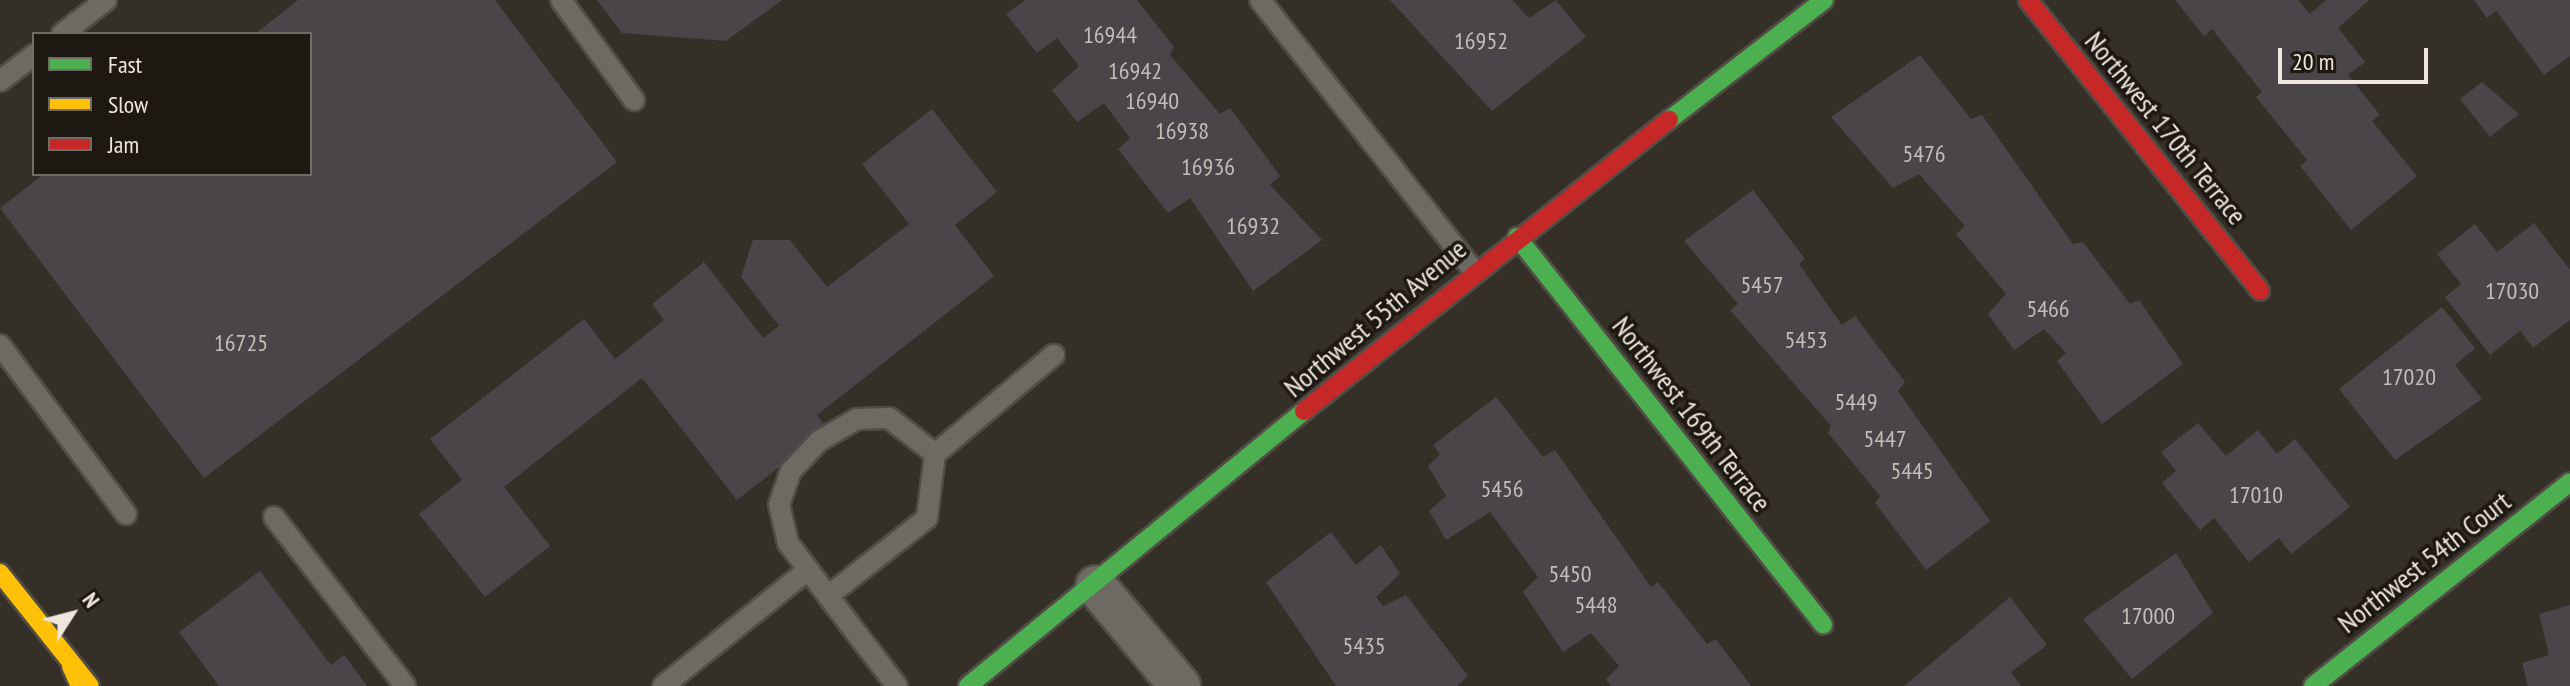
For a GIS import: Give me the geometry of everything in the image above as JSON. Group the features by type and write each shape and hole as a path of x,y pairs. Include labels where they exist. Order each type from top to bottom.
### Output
{"main road":[{"name":"Northwest 55th Avenue","path":"968,686 1096,586 1474,271 1824,0"},
{"name":"Northwest 170th Terrace","path":"2028,0 2260,291"},
{"name":"Northwest 169th Terrace","path":"1517,237 1823,625"},
{"name":"Northwest 54th Court","path":"2313,686 2570,482"},
{"path":"0,573 71,666 90,686"},
{"path":"71,666 80,686"}],"street":[{"path":"1096,586 1180,686"}],"lane":[{"path":"65,32 106,0"},
{"path":"561,0 634,100"},
{"path":"1260,0 1474,271"},
{"path":"0,81 32,57"},
{"path":"0,345 126,514"},
{"path":"828,596 927,518 935,454 1054,355"},
{"path":"897,686 788,543 779,505 791,471 819,441 857,419 889,418 935,454"},
{"path":"274,517 405,686"},
{"path":"663,686 808,570"}],"building":[{"path":"298,0 495,0 617,162 204,478 0,208 41,176 312,176 312,32 258,32"},
{"path":"597,0 782,0 726,41 622,33"},
{"path":"1025,0 1137,0 1174,47 1170,55 1220,114 1230,108 1280,176 1270,185 1322,240 1253,291 1190,198 1168,213 1118,149 1130,138 1104,103 1077,122 1052,90 1079,66 1057,38 1037,53 1006,14"},
{"path":"1390,0 1512,0 1529,18 1556,0 1586,37 1492,111"},
{"path":"2175,0 2298,0 2310,14 2326,0 2369,0 2338,28 2365,62 2348,75 2380,115 2372,121 2417,176 2351,230 2300,166 2307,160 2256,97 2262,92 2212,29 2204,36"},
{"path":"2474,0 2570,0 2570,56 2544,75 2496,11 2487,18"},
{"path":"1920,55 1971,119 1982,115 2073,244 2083,242 2130,304 2139,300 2183,364 2102,424 2057,361 2066,353 2044,329 2014,350 1988,314 2006,294 1956,234 1965,226 1919,174 1893,188 1831,117"},
{"path":"2482,82 2519,114 2490,137 2460,99"},
{"path":"932,109 997,192 955,225 994,276 817,415 828,429 737,500 642,378 504,487 550,546 485,597 419,514 462,480 430,439 584,319 615,359 664,320 652,304 704,262 763,338 779,326 741,277 753,240 790,240 827,287 909,224 862,164"},
{"path":"1753,190 1805,259 1799,264 1842,325 1855,316 1905,382 1898,391 1990,521 1926,570 1875,503 1880,496 1828,433 1831,426 1730,310 1738,304 1684,241"},
{"path":"2534,223 2570,270 2570,320 2533,348 2520,331 2490,355 2445,297 2461,284 2437,254 2475,224 2497,252"},
{"path":"2442,307 2475,348 2455,365 2482,399 2395,460 2339,389"},
{"path":"1496,397 1543,457 1555,450 1651,587 1658,582 1707,644 1716,639 1751,686 1611,686 1606,679 1619,666 1591,633 1563,652 1523,592 1538,577 1490,512 1446,540 1429,511 1446,496 1428,466 1440,454 1433,445"},
{"path":"2198,423 2226,456 2258,430 2277,454 2295,439 2350,507 2291,554 2279,538 2249,562 2214,518 2200,530 2162,483 2176,471 2161,452"},
{"path":"1331,532 1356,565 1381,545 1400,574 1376,597 1383,606 1406,595 1468,676 1457,686 1336,686 1266,582"},
{"path":"2176,553 2213,613 2132,679 2083,619"},
{"path":"260,571 331,665 344,655 367,686 219,686 179,632"},
{"path":"2010,597 2047,645 2011,672 2021,686 1904,686"},
{"path":"2570,605 2570,686 2528,686 2522,663 2549,655 2539,614"}],"traffic: fast":[{"path":"1669,120 1824,0"},
{"path":"1517,237 1823,625"},
{"path":"968,686 1304,411"},
{"path":"2313,686 2570,482"}],"traffic: slow":[{"path":"0,573 90,686"},
{"path":"71,666 80,686"}],"traffic: jam":[{"path":"2028,0 2260,291"},
{"path":"1304,411 1669,120"}]}
